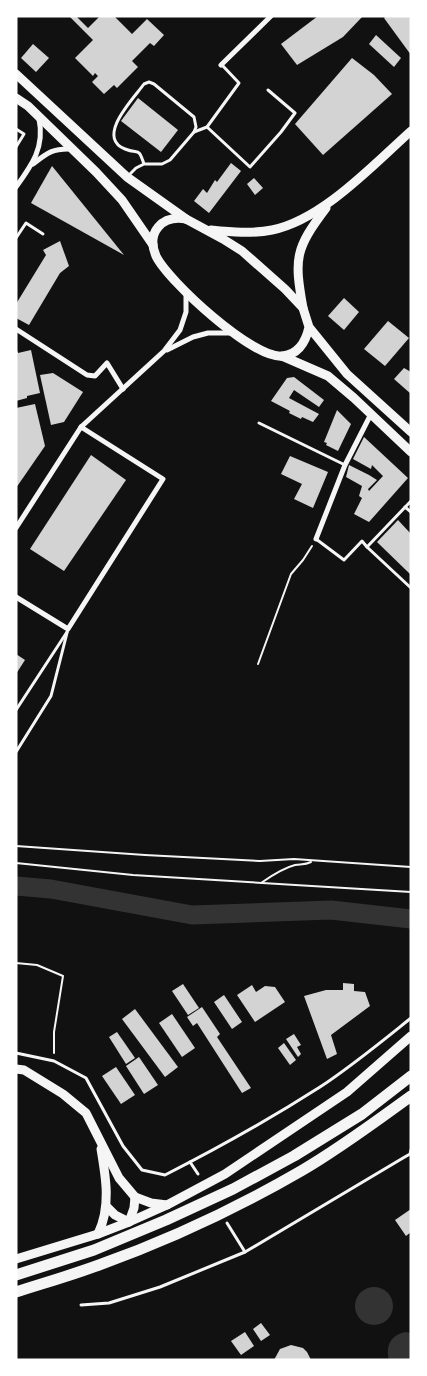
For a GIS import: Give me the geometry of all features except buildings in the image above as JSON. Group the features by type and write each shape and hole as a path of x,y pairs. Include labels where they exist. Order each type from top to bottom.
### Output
{"highway":[{"path":"16,1275 94,1250 233,1189 294,1156 362,1114 411,1076"},
{"path":"16,1292 99,1266 171,1237 236,1206 302,1171 368,1128 411,1096"}],"main road":[{"path":"16,74 127,177 186,219 242,251 285,289 303,308"},
{"path":"16,98 39,116 122,200 153,246 160,261 186,293 208,313 234,333 260,349 282,356 328,376 411,452"},
{"path":"208,230 243,232 273,230 305,218 329,204 411,131"},
{"path":"282,356 294,352 307,337 308,327 303,308 298,272 300,249 307,234 329,204"},
{"path":"153,246 156,229 162,223 174,218 186,219"},
{"path":"308,327 347,374 409,426"},
{"path":"16,1259 98,1234 129,1222 168,1205 225,1174 347,1092 411,1036"},
{"path":"16,1069 24,1070 63,1094 86,1113 119,1178 135,1197 151,1203 168,1205"},
{"path":"98,1234 103,1224 108,1183 99,1139"},
{"path":"129,1222 134,1208 135,1197"},
{"path":"106,1206 115,1215 129,1222"}],"street":[{"path":"221,65 271,16"},
{"path":"16,186 31,166 39,149 42,130 39,116"},
{"path":"31,166 46,154 55,150 72,149"},
{"path":"16,528 81,427 164,351 180,330 186,312 186,293"},
{"path":"16,329 87,375 96,376 107,363 123,389"},
{"path":"164,351 208,332 234,333"},
{"path":"316,540 345,465 371,414"},
{"path":"16,597 68,629 163,479 81,427"}],"lane":[{"path":"127,177 136,168 144,164 162,164 170,160 194,132 207,127 239,83 221,65"},
{"path":"144,164 141,153 137,150 123,148 118,144 114,136 114,128 117,120 144,84 149,82 154,84 194,117 196,122 194,132"},
{"path":"207,127 250,167 295,113 268,90"},
{"path":"16,129 24,134 16,147"},
{"path":"16,238 26,223 43,234"},
{"path":"259,423 345,465"},
{"path":"367,547 411,501"},
{"path":"405,507 411,512"},
{"path":"316,540 344,560 362,541 411,588"},
{"path":"16,710 68,629"},
{"path":"16,752 51,696 68,629"},
{"path":"16,1053 54,1061 86,1078 123,1146 142,1170 165,1175 242,1134 320,1087 364,1057 411,1018"},
{"path":"81,1304 109,1303 160,1287 245,1252 404,1158 410,1154 411,1150"},
{"path":"190,1162 198,1174"},
{"path":"227,1223 245,1252"}],"path":[{"path":"258,664 291,574 304,560 316,540"},
{"path":"16,846 222,859 314,861 411,868"},
{"path":"261,883 274,874 295,865 305,865 314,861"},
{"path":"16,862 133,875 411,892"},
{"path":"16,963 37,965 63,976 54,1032 54,1061"}],"shaded area":[{"path":"374,1287 388,1292 393,1306 388,1320 374,1325 360,1320 355,1306 360,1292"},
{"path":"400,1333 411,1333 411,1360 389,1360 388,1350 390,1342"}],"waterway":[{"path":"16,886 51,889 192,915 331,910 411,919"}]}
